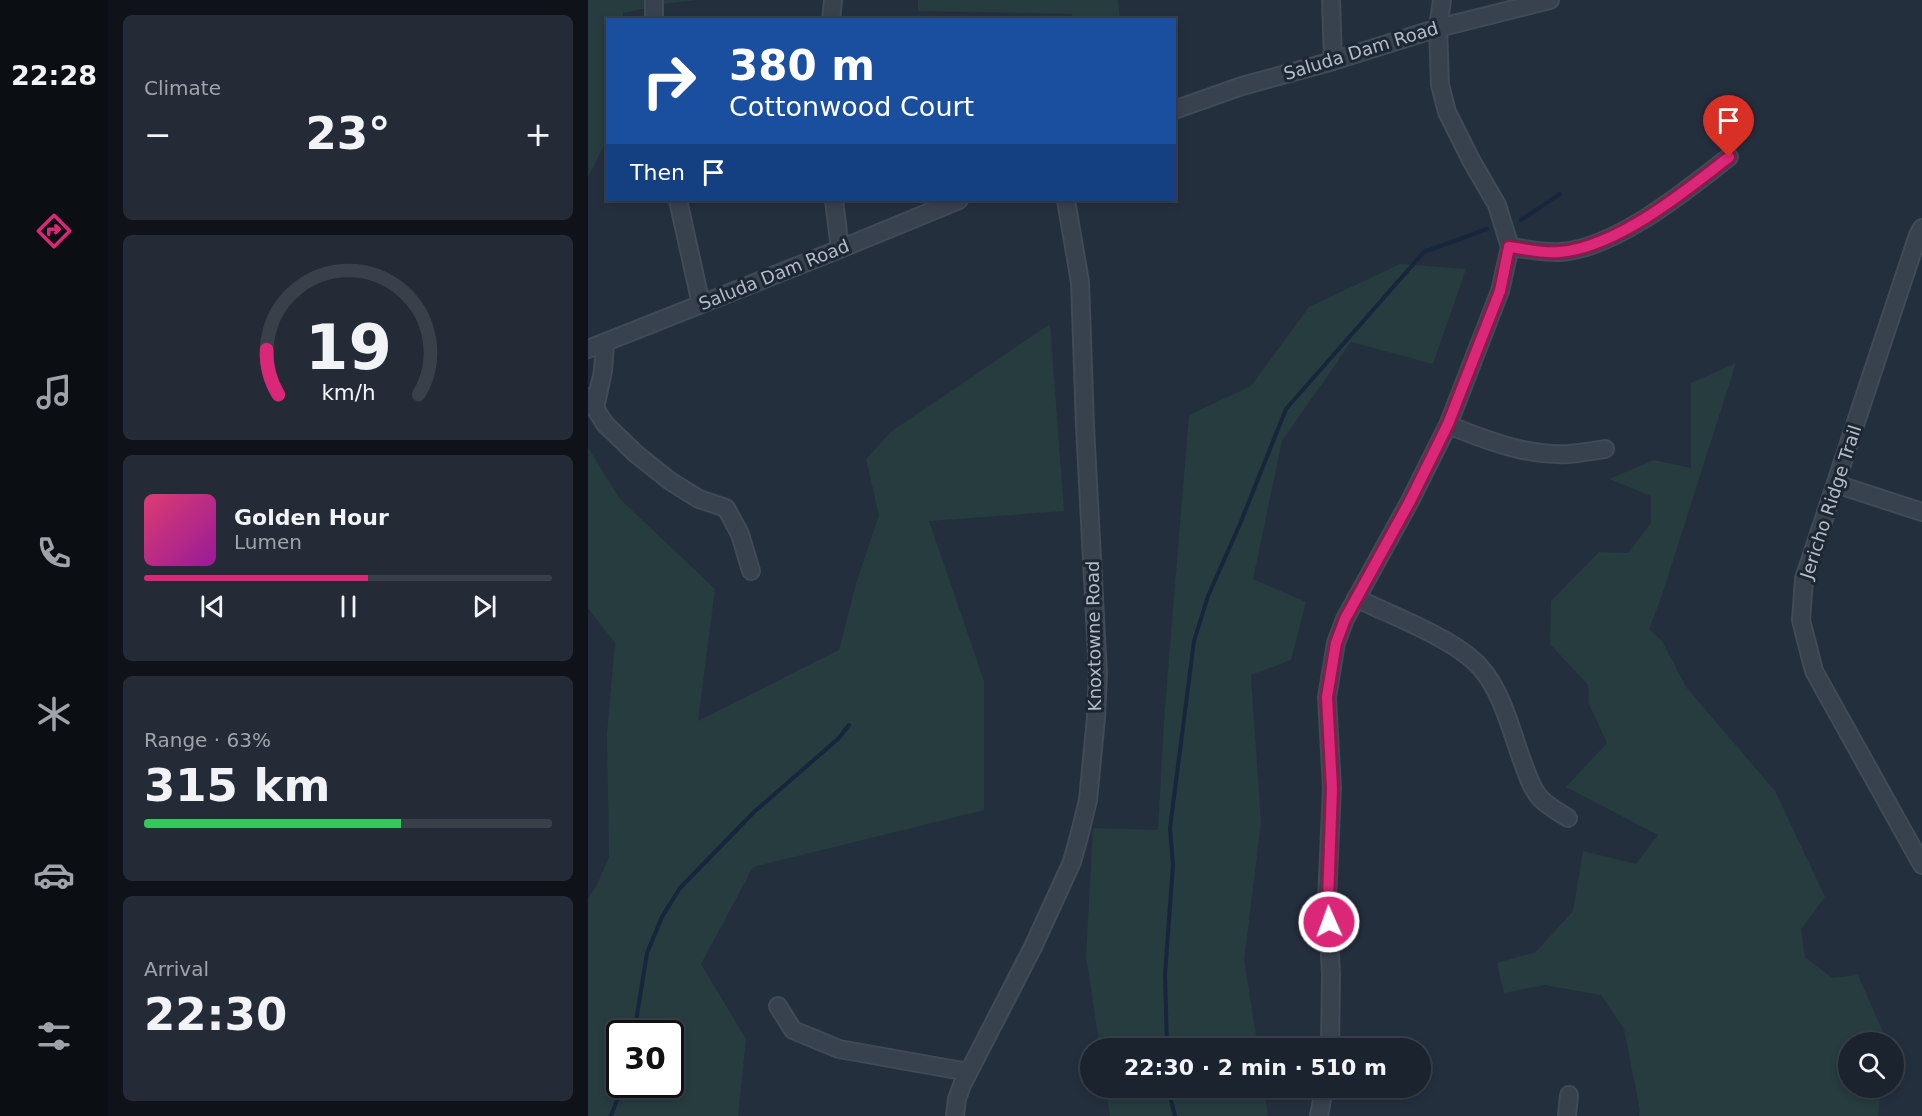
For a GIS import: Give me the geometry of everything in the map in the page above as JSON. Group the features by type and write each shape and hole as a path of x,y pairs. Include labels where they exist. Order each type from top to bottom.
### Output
{"street":[{"path":"654,0 654,18"},
{"path":"831,18 833,0"},
{"path":"1330,0 1333,61"},
{"path":"1330,1038 1331,974 1328,900 1332,788 1327,697 1336,643 1345,619 1410,501 1448,424 1500,291 1509,247 1497,205 1447,112 1440,85 1438,28 1442,0"},
{"name":"Saluda Dam Road","path":"1176,110 1242,86 1333,61 1438,28 1551,0"},
{"path":"1509,247 1560,252 1596,244 1662,208 1729,157"},
{"path":"678,201 701,304"},
{"path":"834,201 840,249"},
{"name":"Saluda Dam Road","path":"588,349 957,201"},
{"name":"Knoxtowne Road","path":"955,1116 957,1099 968,1072 1033,946 1072,862 1088,800 1098,674 1080,282 1066,201"},
{"name":"Jericho Ridge Trail","path":"1922,228 1804,579 1801,620 1814,671 1922,865"},
{"path":"605,343 603,371 591,403 605,424 635,453 699,499 726,508 740,534 751,572"},
{"path":"1448,424 1516,449 1542,454 1569,454 1605,449"},
{"path":"1836,484 1922,512"},
{"path":"1356,598 1447,642 1465,653 1479,666 1489,679 1508,718 1528,778 1541,799 1568,818"},
{"path":"778,1006 793,1030 838,1049 968,1072"},
{"path":"1567,1116 1569,1095"},
{"path":"1319,1116 1322,1098"}],"green space":[{"path":"588,0 699,0 670,3 623,13 623,18 606,18 606,141 588,177"},
{"path":"918,0 1118,0 1120,18 1073,18 1072,14 918,11"},
{"path":"1400,264 1466,269 1433,364 1351,342 1282,441 1253,579 1306,602 1291,660 1251,675 1261,823 1244,960 1256,1038 1098,1038 1086,956 1093,828 1158,830 1164,720 1189,415 1251,386 1309,307"},
{"path":"1050,324 1064,511 929,521 984,681 984,810 753,867 701,964 746,1039 738,1116 588,1116 588,898 596,887 609,857 607,734 615,643 588,608 588,447 619,498 715,589 698,721 839,650 856,584 879,515 866,459 892,431"},
{"path":"1736,363 1649,629 1662,641 1686,687 1775,791 1825,897 1801,929 1805,957 1832,978 1858,975 1883,1032 1838,1032 1838,1098 1880,1098 1878,1116 1639,1116 1640,1110 1624,1029 1601,995 1545,985 1504,993 1497,963 1536,952 1573,911 1583,851 1636,864 1658,835 1566,787 1607,743 1589,704 1588,685 1550,644 1551,601 1599,552 1628,553 1651,523 1651,496 1609,479 1654,460 1691,468 1691,383"},
{"path":"1107,1098 1265,1098 1268,1116 1110,1116"}],"waterway":[{"path":"1521,220 1560,194"},
{"path":"1167,1038 1165,974 1173,865 1170,828 1194,641 1208,596 1240,524 1286,409 1424,252 1487,229"},
{"path":"636,1020 647,953 662,917 680,888 754,812 839,738 849,725"},
{"path":"611,1116 618,1098"},
{"path":"1170,1098 1175,1116"}],"route":[{"path":"1329,922 1332,788 1327,697 1336,643 1345,619 1410,501 1448,424 1500,291 1509,247 1560,252 1596,244 1662,208 1729,157"}]}
